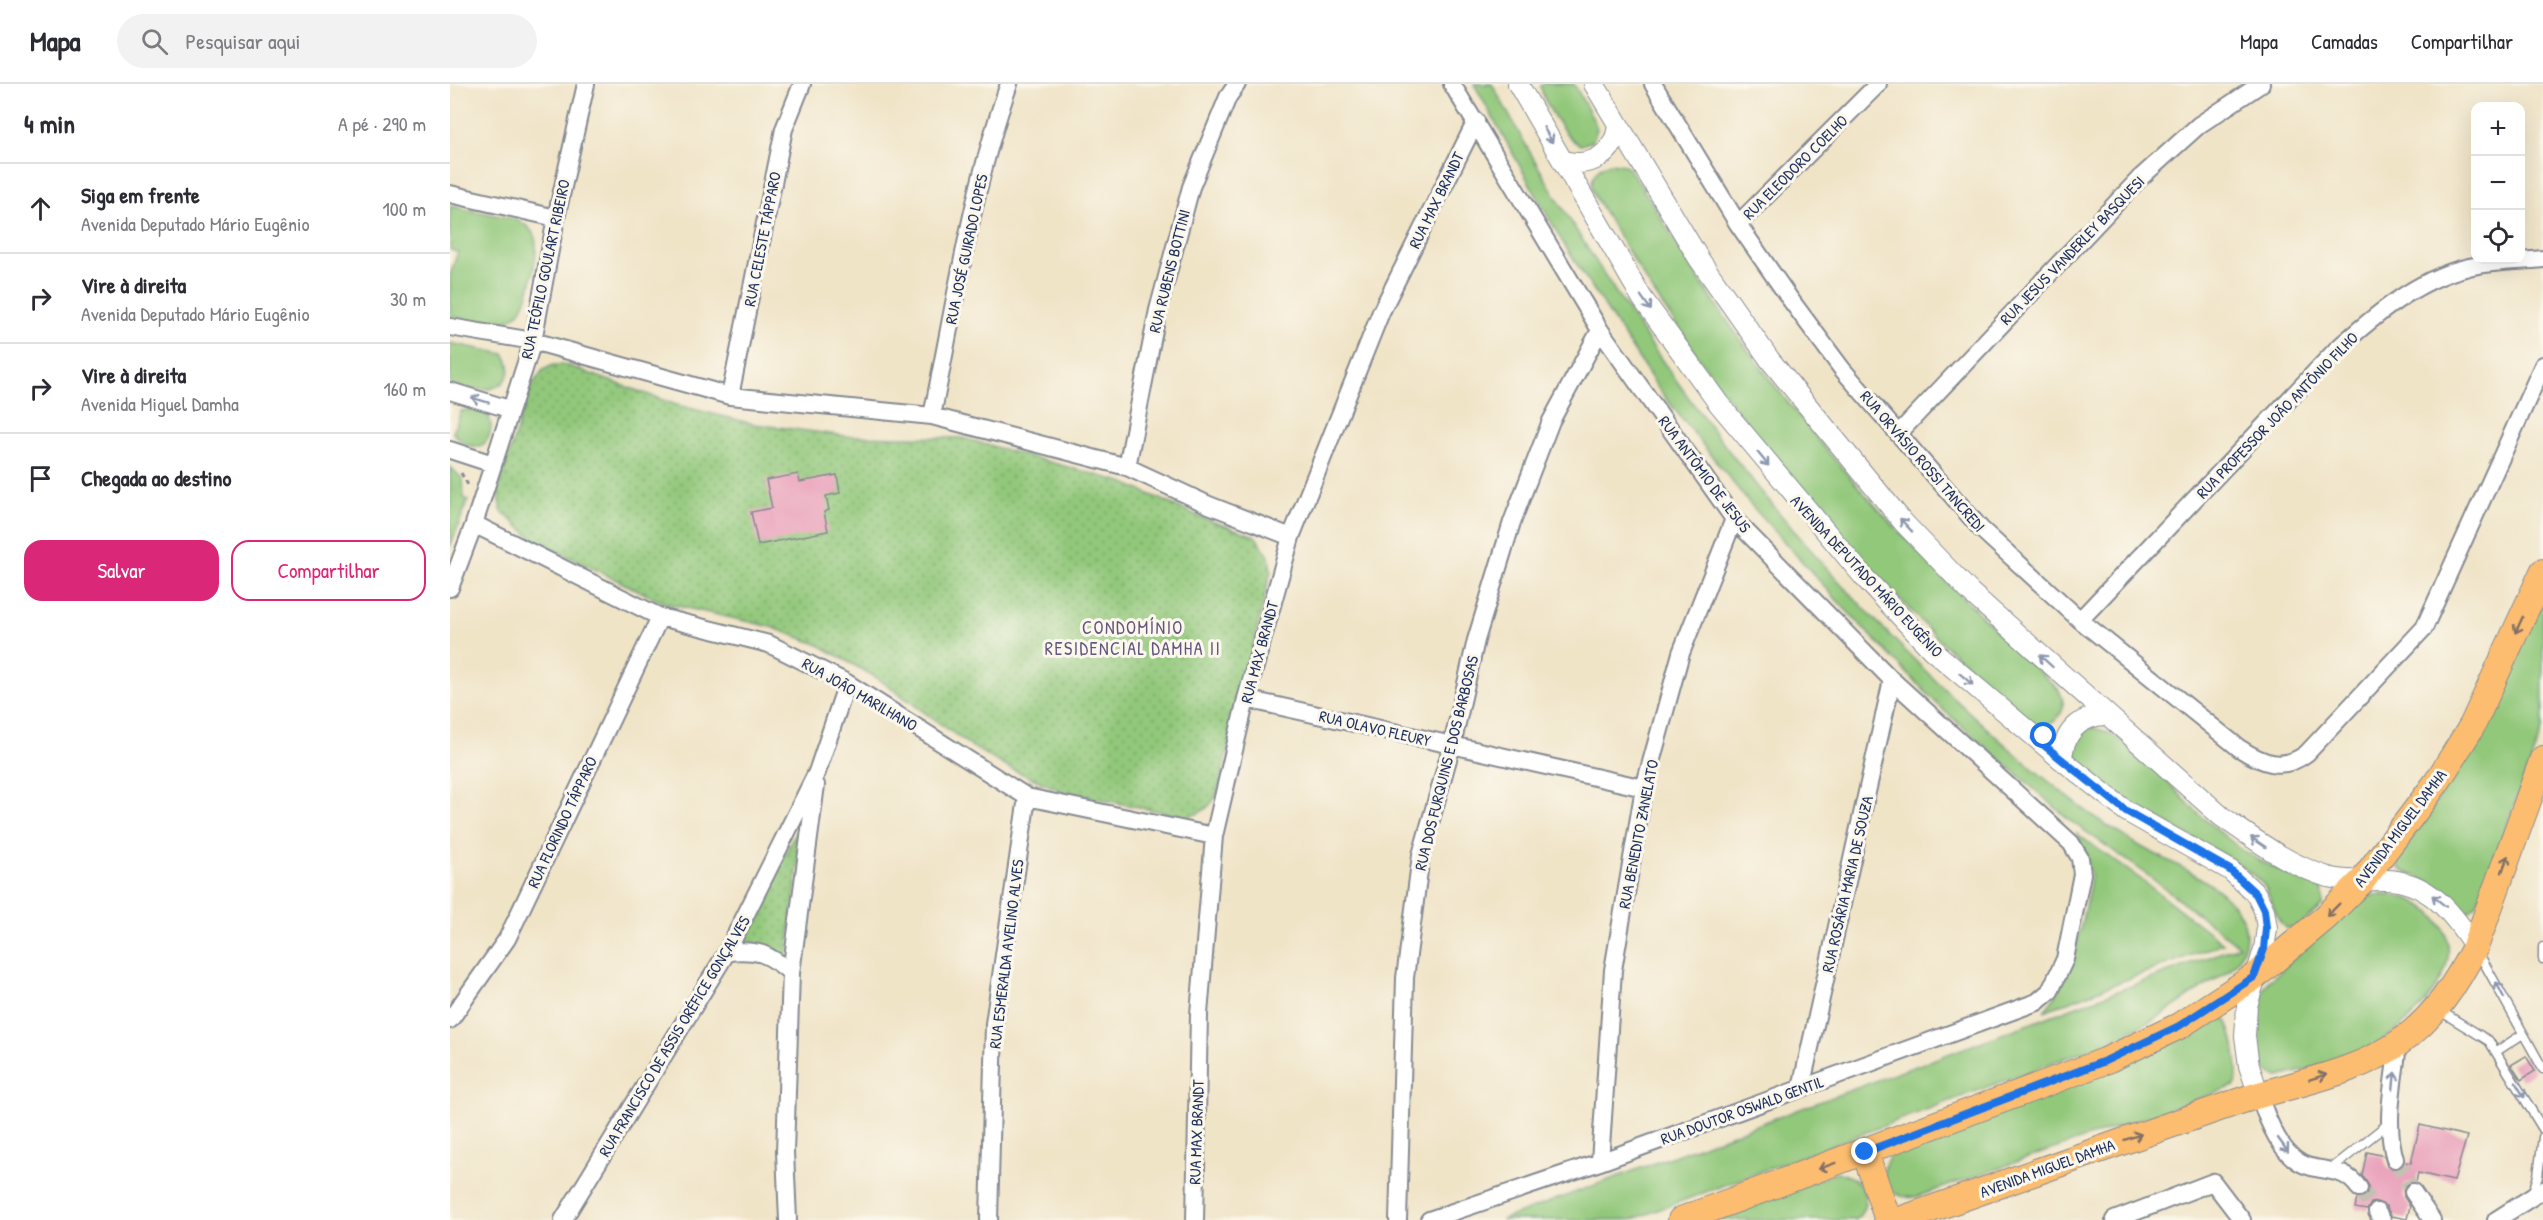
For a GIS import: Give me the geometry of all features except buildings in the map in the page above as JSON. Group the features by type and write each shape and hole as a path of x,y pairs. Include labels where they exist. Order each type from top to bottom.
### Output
{"main road":[{"name":"AVENIDA MIGUEL DAMHA","path":"1681,1220 2105,1061 2179,1026 2254,977 2326,917 2362,881 2430,791 2472,726 2543,572"},
{"name":"AVENIDA MIGUEL DAMHA","path":"1899,1220 2259,1095 2326,1075 2367,1060 2398,1044 2437,1009 2452,990 2475,947 2543,759"},
{"path":"1865,1152 1888,1220"}],"street":[{"name":"RUA TEÓFILO GOULART RIBEIRO","path":"450,588 474,524 533,341 556,218 586,84"},
{"name":"RUA CELESTE TÁPPARO","path":"730,396 784,129 802,84"},
{"name":"RUA JOSÉ GUIRADO LOPES","path":"932,416 972,208 990,141 1009,84"},
{"name":"RUA RUBENS BOTTINI","path":"1127,466 1158,310 1191,187 1228,97 1237,84"},
{"name":"RUA ANTÔMIO DE JESUS","path":"1452,84 1600,330 1734,519 1892,680 2071,843 2080,858 2080,885 2065,959 2050,991"},
{"path":"1594,84 1699,259 1770,360 1903,522 1971,594 2221,816 2272,851 2301,867 2330,878 2362,881 2385,880 2409,884 2430,894 2448,909 2475,947"},
{"name":"RUA ORVÁSIO ROSSI TANCREDI","path":"1653,84 1738,224 1842,369 1981,530 2080,620 2239,748 2260,761 2287,764 2307,753 2424,628 2543,365"},
{"name":"RUA ELEODORO COELHO","path":"1738,224 1878,84"},
{"name":"RUA JESUS VANDERLEY BASQUESI","path":"1898,434 2139,179 2199,125 2261,84"},
{"name":"AVENIDA DEPUTADO MÁRIO EUGÊNIO","path":"1520,85 1642,298 1719,404 1790,492 1931,649 2035,738 2126,811 2230,870 2256,894 2264,910 2266,928 2264,949 2247,1006 2245,1036 2249,1066 2259,1095"},
{"name":"RUA MAX BRANDT","path":"1195,1220 1199,1014 1214,836 1246,699 1291,537 1381,312 1476,121"},
{"path":"1563,161 1581,164 1599,158 1613,144 1618,126"},
{"path":"450,194 556,218"},
{"name":"RUA PROFESSOR JOÃO ANTÔNIO FILHO","path":"2080,620 2329,358 2367,323 2427,283 2465,267 2543,259"},
{"path":"450,327 533,341 730,396 932,416 1127,466 1209,505 1291,537"},
{"name":"RUA DOS FURQUINS E DOS BARBOSAS","path":"1398,1220 1405,978 1421,855 1452,745 1476,640 1512,522 1551,421 1600,330"},
{"path":"450,391 510,409"},
{"path":"450,450 493,465"},
{"name":"RUA BENEDITO ZANELATO","path":"1599,1162 1613,970 1644,788 1681,653 1734,519"},
{"name":"RUA JOÃO MARILHANO","path":"474,524 660,617 769,644 847,683 1027,797 1214,836"},
{"name":"RUA FLORINDO TÁPPARO","path":"450,1020 507,939 660,617"},
{"name":"RUA ROSÁRIA MARIA DE SOUZA","path":"1801,1088 1892,680"},
{"name":"RUA FRANCISCO DE ASSIS ORÉFICE GONÇALVES","path":"569,1216 727,952 817,772 847,683"},
{"path":"2035,738 2052,733 2067,722 2077,702 2079,691"},
{"name":"RUA OLAVO FLEURY","path":"1246,699 1644,788"},
{"path":"2062,760 2065,741 2076,726 2090,717 2106,715"},
{"path":"788,1220 785,1152 791,974 817,772"},
{"name":"RUA ESMERALDA AVELINO ALVES","path":"989,1220 994,1024 1027,797"},
{"path":"727,952 751,950 773,957 791,974"},
{"name":"RUA DOUTOR OSWALD GENTIL","path":"1429,1220 1599,1162 2037,1002 2050,991"},
{"path":"2395,1159 2390,1141 2389,1123 2398,1044"},
{"path":"2259,1095 2268,1123 2293,1158 2309,1167 2331,1169 2345,1174 2359,1188"},
{"path":"2114,1220 2213,1182 2242,1220"},
{"path":"2414,1192 2432,1220"},
{"path":"2496,1220 2536,1195"}],"lane":[{"path":"2475,947 2543,1069"},
{"path":"2543,947 2543,959"},
{"path":"2437,1009 2489,1041 2543,1129"},
{"path":"2497,1051 2523,1034"},
{"path":"2331,1169 2389,1123"},
{"path":"2536,1195 2543,1137"}],"path":[{"path":"460,471 468,489 466,495 482,499"}],"green space":[{"path":"1474,84 1492,84 1547,181 1604,274 1665,365 1729,452 1798,535 1871,616 1949,693 2032,768 2098,819 2144,848 2208,883 2226,897 2239,912 2245,930 2243,949 2230,970 2155,1019 2100,1045 1631,1220 1501,1220 2239,946 2141,870 2072,822 1941,708 1844,608 1750,504 1660,391 1563,243"},
{"path":"1541,84 1574,84 1597,129 1593,141 1581,145 1569,136 1545,99"},
{"path":"1610,163 1625,165 1630,170 1726,319 1829,453 1902,535 1978,613 2058,689 2063,704 2059,717 2048,724 2032,724 1938,639 1863,561 1797,485 1725,395 1652,290 1595,197 1592,186 1594,176 1600,168"},
{"path":"450,206 515,219 522,222 534,234 536,252 526,300 522,309 507,321 489,324 450,316 450,275 458,252 450,250"},
{"path":"450,343 504,354 509,365 507,377 496,387 489,389 481,390 450,385"},
{"path":"553,365 566,365 677,405 754,424 846,436 963,438 1122,482 1205,519 1255,536 1269,556 1271,571 1218,791 1213,801 1202,811 1187,817 1064,792 1009,768 971,746 877,678 817,644 768,626 664,603 536,541 502,512 497,492 530,388 543,370"},
{"path":"477,409 489,417 491,423 488,439 480,446 466,444 453,433 461,411"},
{"path":"450,467 463,479 464,498 468,500 450,547"},
{"path":"2543,597 2543,728 2477,904 2466,913 2431,883 2401,870 2398,867 2397,858 2434,807"},
{"path":"2092,728 2106,732 2135,751 2202,817 2241,849 2270,865 2320,887 2323,893 2323,905 2297,928 2285,928 2278,919 2265,887 2256,877 2223,854 2128,800 2099,779 2079,759 2075,741"},
{"path":"804,816 787,959 765,947 741,942"},
{"path":"2077,834 2139,878 2223,943 2044,1011 2054,998 2069,969 2089,889 2091,876"},
{"path":"2373,895 2392,895 2409,899 2424,907 2438,921 2447,941 2447,961 2440,981 2427,1001 2410,1019 2372,1046 2336,1062 2279,1077 2266,1071 2258,1061 2253,1049 2252,1035 2253,1020 2262,992 2269,981 2348,910"},
{"path":"2219,1013 2228,1024 2234,1047 2237,1070 2235,1086 1916,1197 1898,1195 1886,1184 1884,1169 1893,1153"},
{"path":"1836,1173 1853,1179 1863,1190 1865,1205 1856,1220 1709,1220"}],"tunnel":[{"path":"2395,1159 2413,1192"},
{"path":"2359,1188 2377,1212"}],"district":[{"name":"CONDOMÍNIO RESIDENCIAL DAMHA II","path":"1133,637"}],"route":[{"path":"1865,1152 2105,1061 2179,1026 2254,977 2264,949 2266,928 2264,910 2256,894 2230,870 2126,811 2035,738 2044,736"}]}
